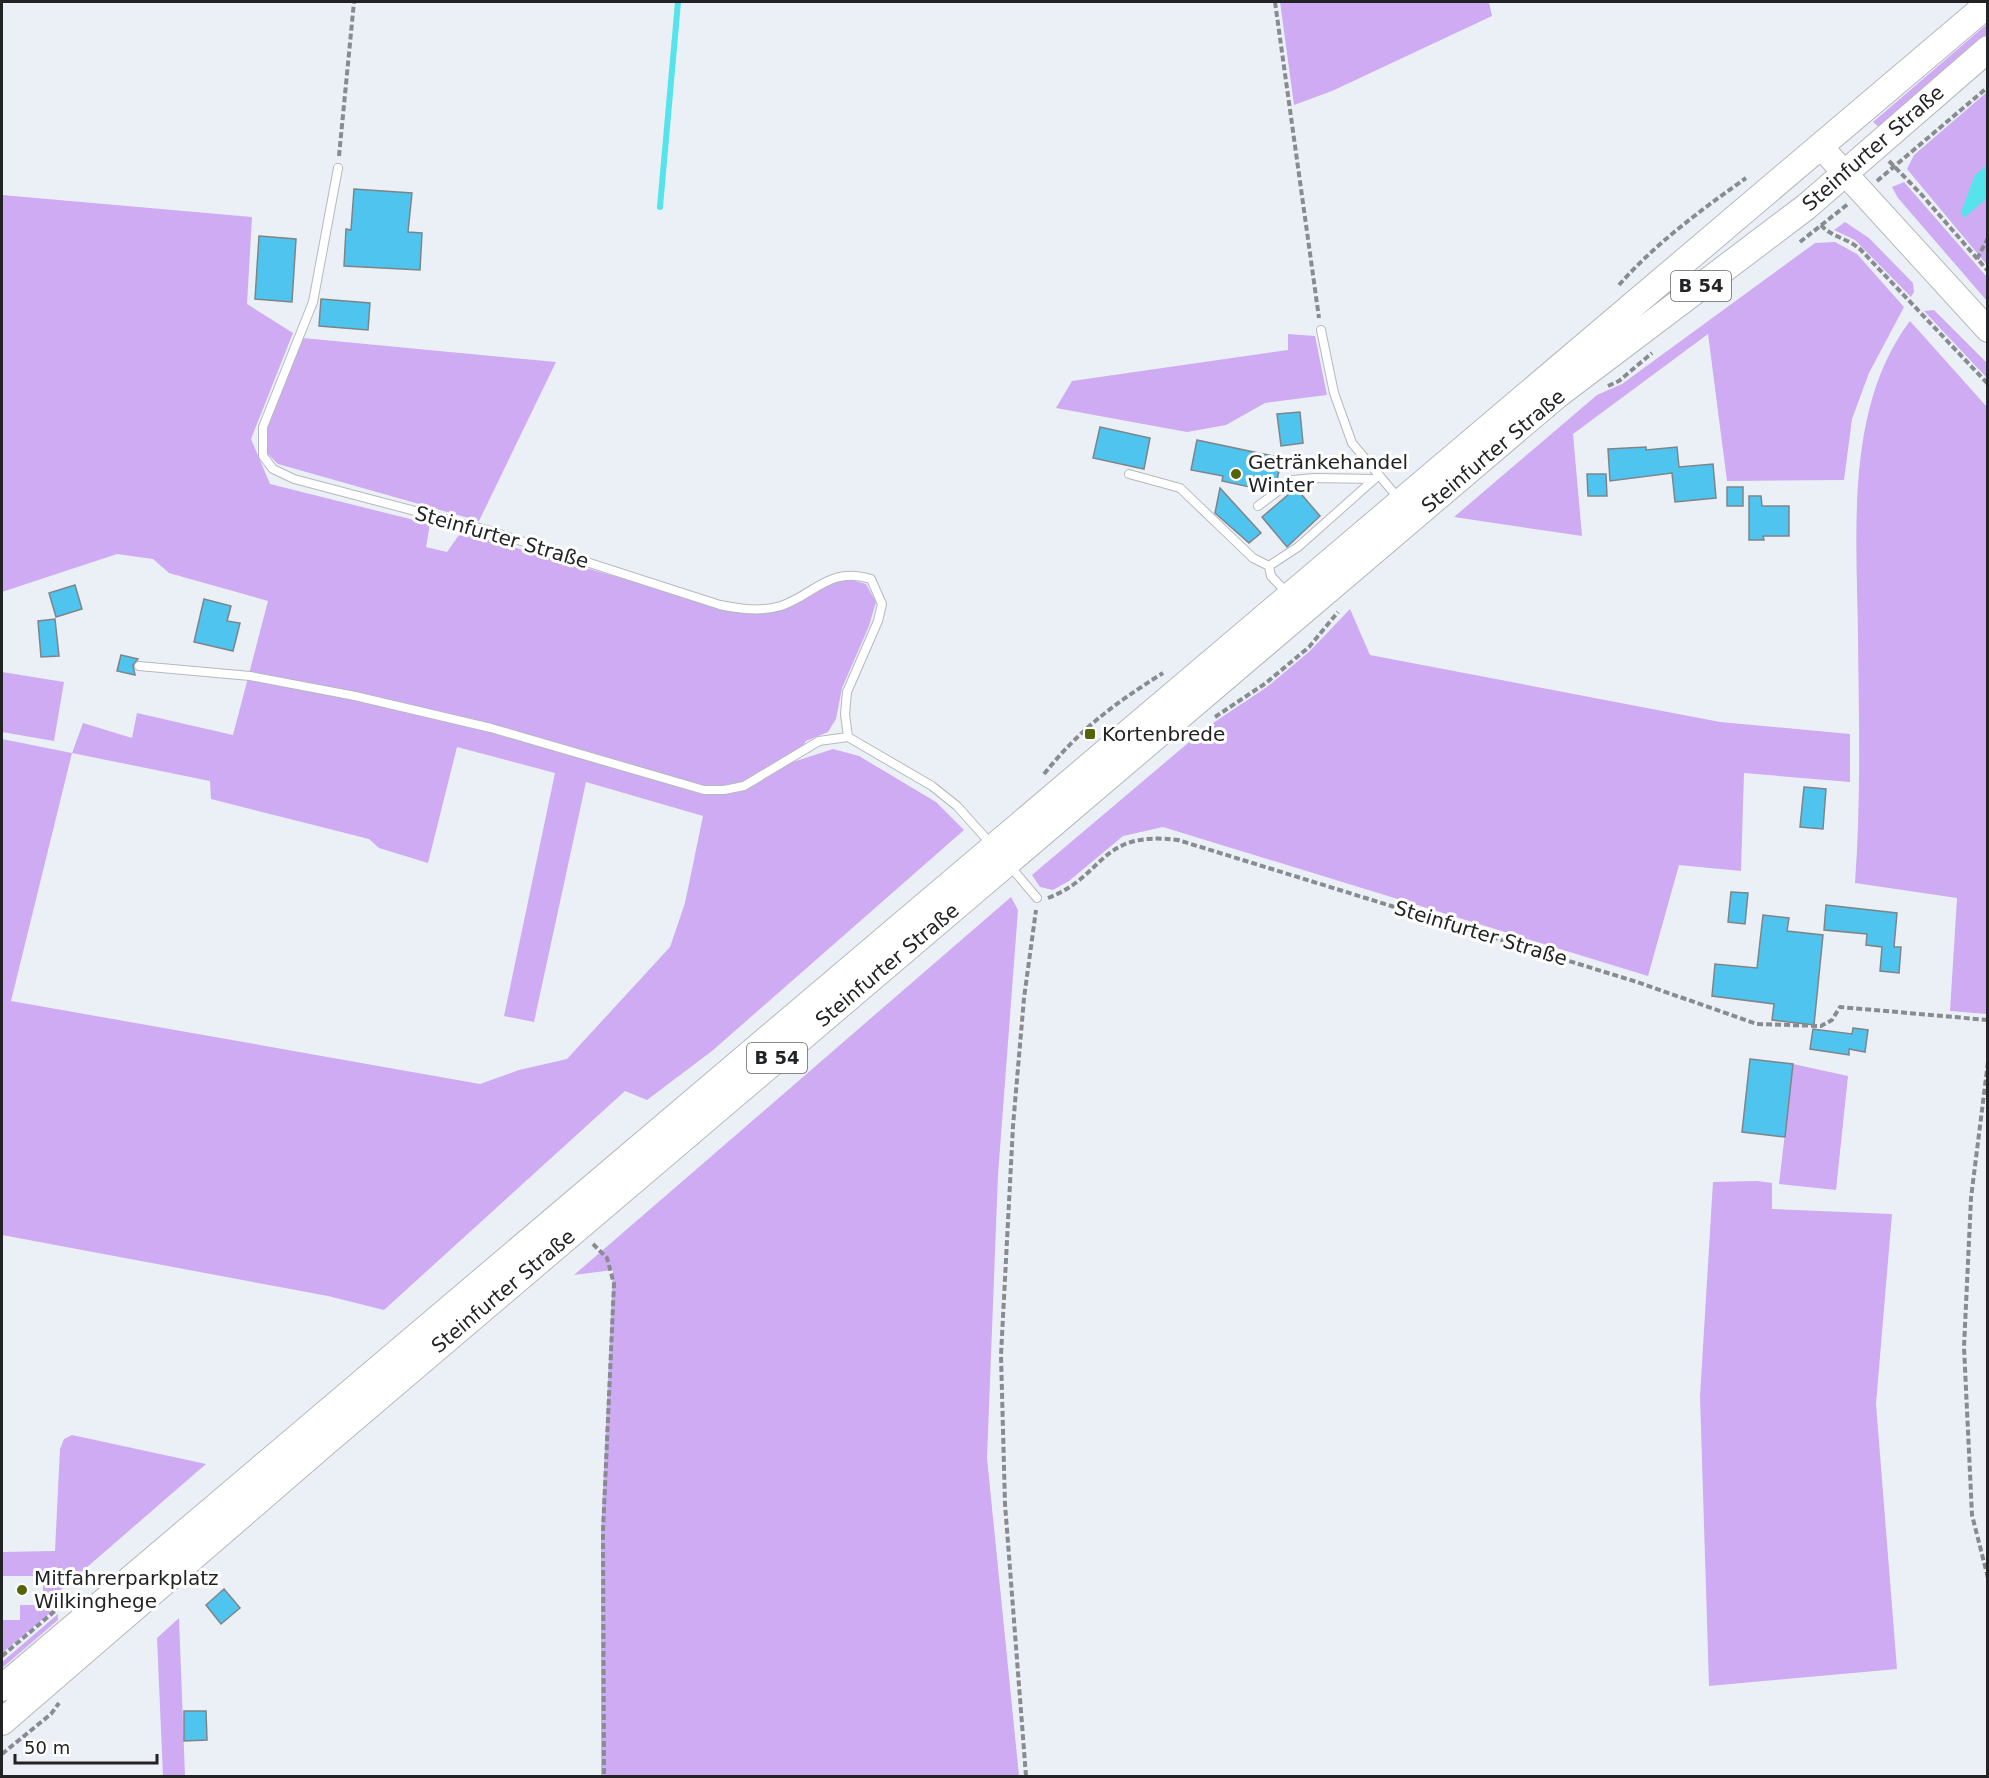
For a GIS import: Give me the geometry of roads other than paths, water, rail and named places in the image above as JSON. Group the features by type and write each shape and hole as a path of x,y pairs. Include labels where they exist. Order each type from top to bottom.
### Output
{"main road":[{"name":"Steinfurter Straße","path":"2,1722 1000,855 1290,596 1780,178 1821,147 1988,4"},
{"name":"Steinfurter Straße","path":"2,1688 1000,855 1556,396 1806,207 1988,49"},
{"path":"1821,147 1988,330"}],"lane":[{"name":"Steinfurter Straße","path":"338,168 313,302 263,427 263,456 273,469 294,479 487,530 720,605 746,610 780,606 844,574 871,579 882,604 878,621 848,692 845,714 848,737"},
{"name":"Steinfurter Straße","path":"1321,330 1334,393 1353,443 1376,477 1401,501"},
{"path":"1129,474 1180,488 1253,558 1269,566"},
{"path":"1258,506 1293,480 1376,477"},
{"path":"1269,566 1298,547 1376,477"},
{"path":"1269,566 1271,576 1290,596"},
{"path":"139,666 250,676 355,696 491,728 704,790 724,790 744,786 819,741 848,737 932,786 957,806 1037,898"}],"water":[{"path":"1987,165 1987,198 1964,218 1961,212 1975,175"}],"waterway":[{"path":"660,207 678,2"}],"place":[{"name":"Getränkehandel Winter","path":"1236,474"},
{"name":"Kortenbrede","path":"1090,734"},
{"name":"Mitfahrerparkplatz Wilkinghege","path":"22,1590"}]}
